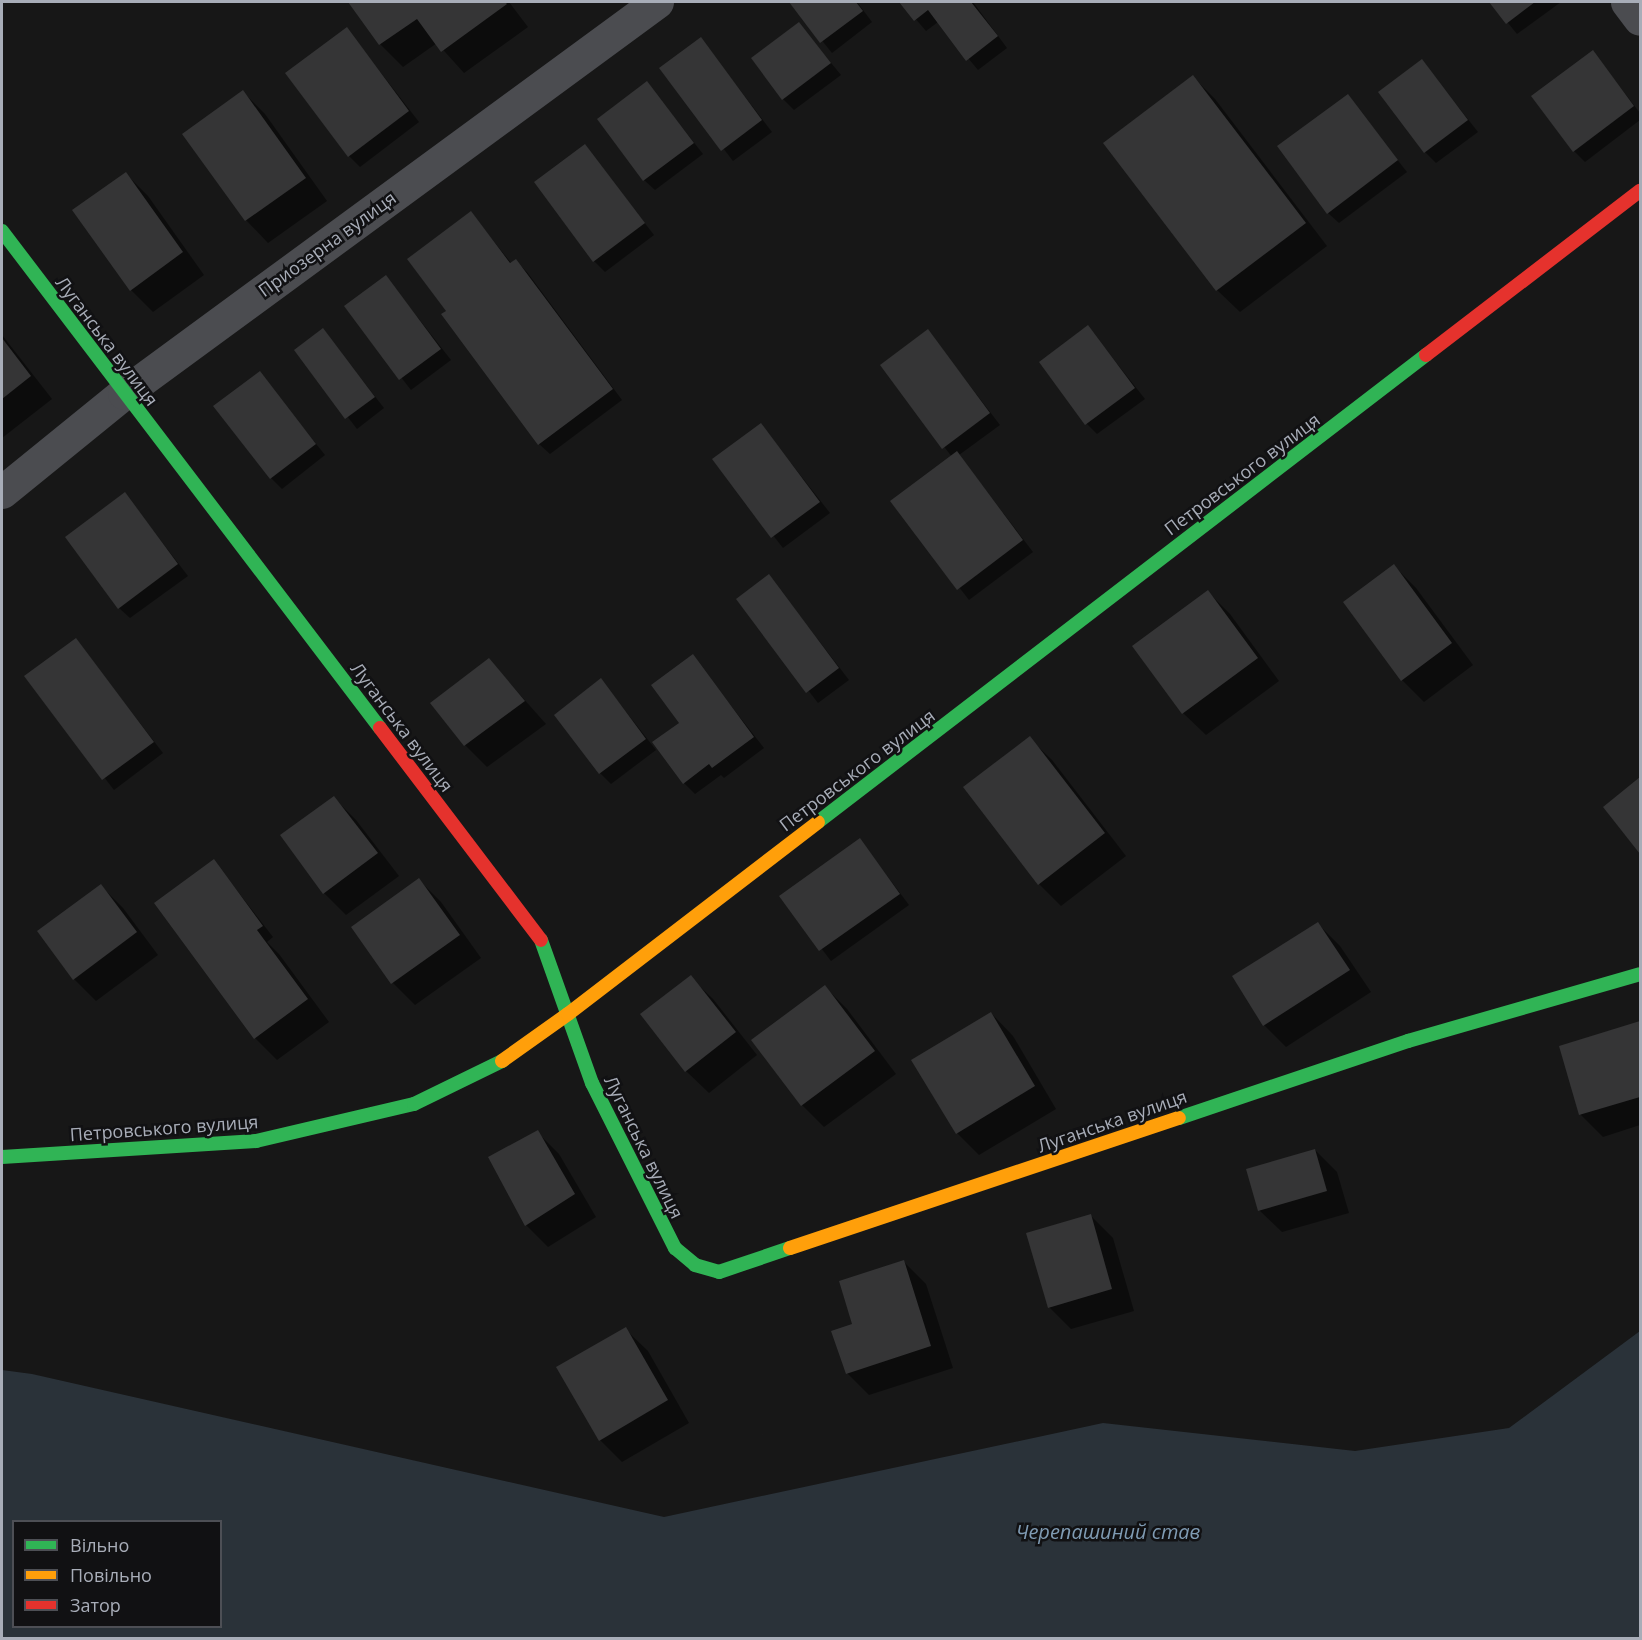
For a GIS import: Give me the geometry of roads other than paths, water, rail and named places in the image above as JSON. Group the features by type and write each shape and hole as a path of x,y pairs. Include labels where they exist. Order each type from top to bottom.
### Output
{"street":[{"name":"Приозерна вулиця","path":"2,492 124,393 657,2"},
{"path":"1627,2 1641,19"},
{"name":"Петровського вулиця","path":"2,1157 256,1141 414,1104 492,1068 568,1014 1641,191"},
{"name":"Луганська вулиця","path":"2,231 541,939 592,1083 675,1248 695,1265 719,1272 1408,1041 1641,974"}],"water":[{"name":"Черепашиний став","path":"1640,1331 1640,1638 2,1638 2,1370 32,1374 664,1517 1103,1423 1355,1451 1509,1428"}]}
